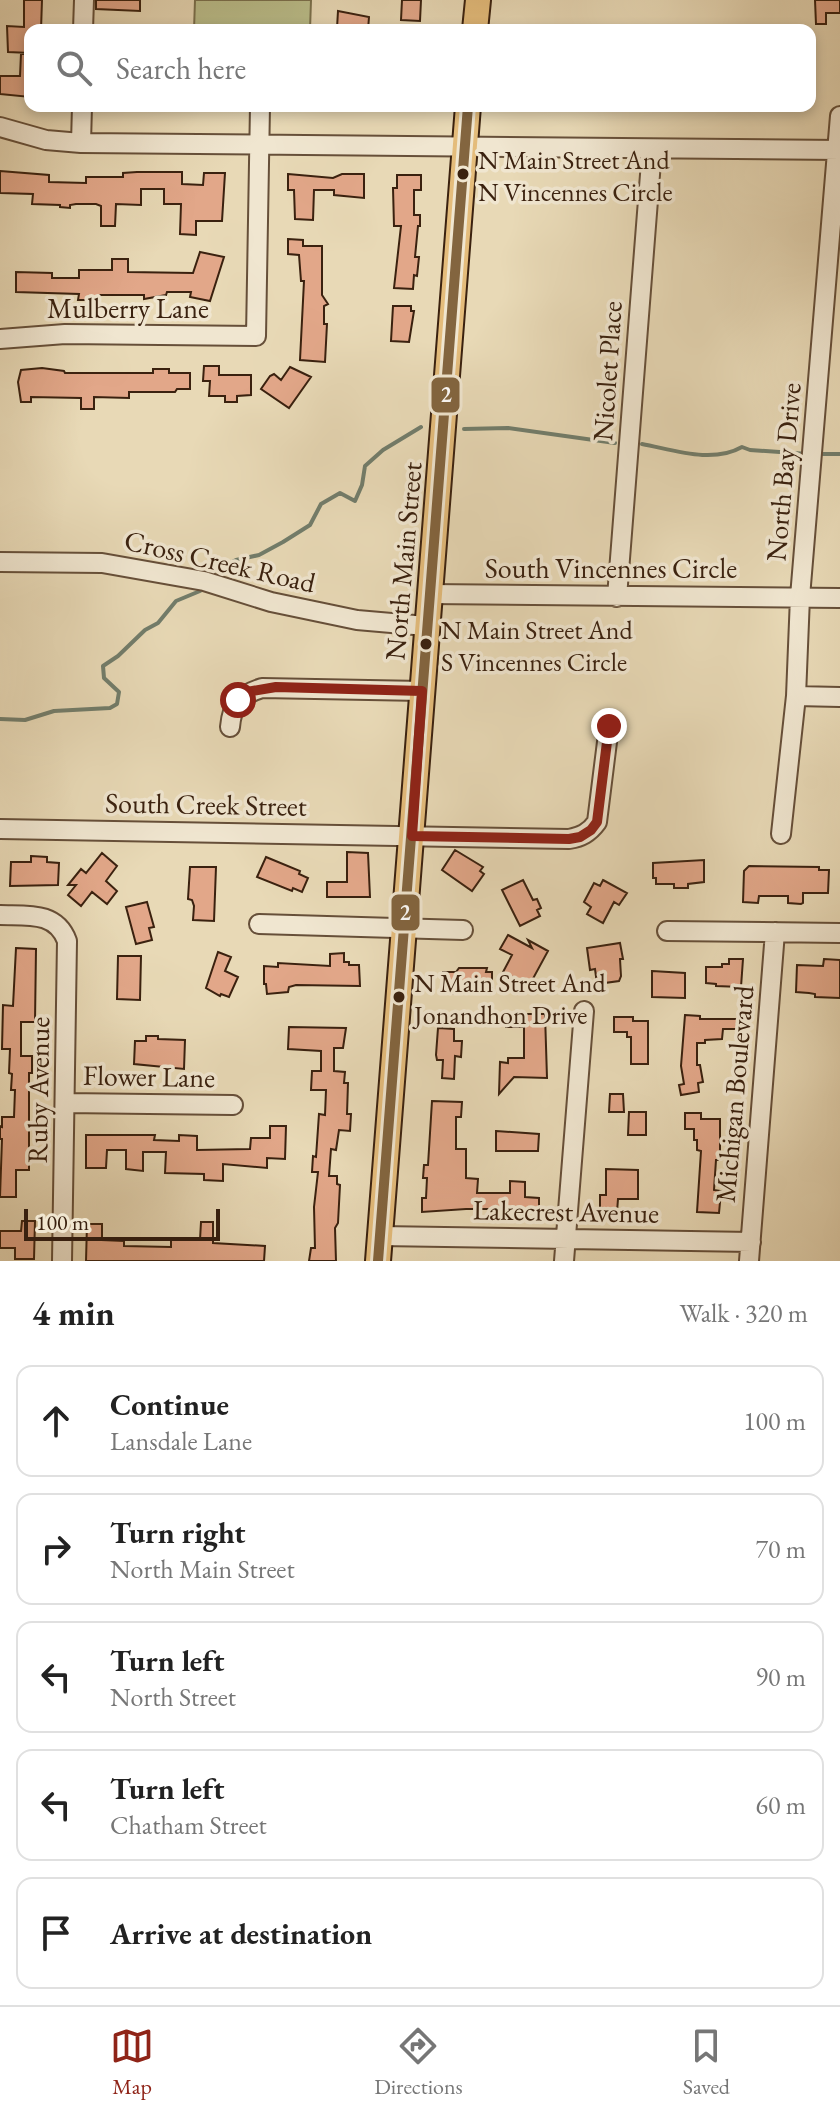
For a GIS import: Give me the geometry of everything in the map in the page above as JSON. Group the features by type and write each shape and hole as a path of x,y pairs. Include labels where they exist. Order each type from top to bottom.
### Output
{"main road":[{"path":"476,24 478,0"},
{"name":"North Main Street","path":"378,1261 468,112"}],"street":[{"path":"83,24 84,0"},
{"path":"81,143 82,112"},
{"path":"258,145 260,112"},
{"name":"North Bay Drive","path":"781,834 796,696 800,597 840,116"},
{"path":"0,127 46,140 81,143 838,150"},
{"name":"Mulberry Lane","path":"0,339 65,334 256,336 258,145"},
{"name":"Nicolet Place","path":"617,597 652,149"},
{"name":"Cross Creek Road","path":"0,562 102,563 204,581 271,602 357,620 426,626"},
{"name":"South Vincennes Circle","path":"429,594 840,598"},
{"path":"230,727 231,712 238,700 247,692 262,688 422,691"},
{"path":"796,696 840,697"},
{"name":"South Creek Street","path":"0,829 569,839 580,837 597,822 609,726"},
{"name":"Ruby Avenue","path":"0,915 39,916 57,924 64,933 68,949 62,1261"},
{"path":"259,924 463,930"},
{"path":"667,931 840,933"},
{"name":"Michigan Boulevard","path":"750,1252 775,932"},
{"path":"564,1261 584,1011"},
{"name":"Flower Lane","path":"65,1103 233,1105"},
{"name":"Lakecrest Avenue","path":"380,1236 566,1239 750,1252"}],"green space":[{"path":"195,0 311,0 310,24 194,24"}],"building":[{"path":"24,0 42,0 41,24 24,24"},
{"path":"96,0 140,0 140,11 96,9"},
{"path":"402,0 421,0 420,21 401,20"},
{"path":"815,0 840,0 840,13 826,13 826,24 816,24"},
{"path":"338,11 369,17 368,24 337,24"},
{"path":"7,26 24,27 24,53 8,52"},
{"path":"21,54 24,54 24,96 0,94 0,76 20,76"},
{"path":"0,171 49,175 49,182 86,183 86,177 182,172 182,184 203,185 204,173 225,173 222,221 196,221 196,235 180,234 181,204 164,204 164,189 141,189 141,205 116,204 115,226 101,226 101,206 96,204 76,204 70,205 70,208 32,204 33,194 0,193"},
{"path":"288,174 333,178 342,174 364,174 364,198 334,195 334,190 314,190 313,220 295,219 294,190 288,190"},
{"path":"397,175 421,175 421,190 414,190 414,215 420,215 420,226 415,257 419,257 417,276 414,275 413,289 394,288 401,226 394,226 393,188 397,188"},
{"path":"288,239 303,240 303,246 322,246 322,295 328,304 324,306 324,324 327,324 325,362 300,360 304,281 301,281 299,255 288,254"},
{"path":"200,252 224,257 210,301 190,297 191,292 167,292 166,295 144,299 144,295 100,295 100,300 78,300 79,294 16,292 16,272 52,273 52,278 79,278 79,270 112,270 112,259 128,259 128,272 193,273"},
{"path":"393,306 411,306 411,311 414,311 409,342 391,341"},
{"path":"204,366 219,366 219,375 251,375 251,395 237,396 237,402 225,402 225,396 209,396 210,381 203,381"},
{"path":"290,367 311,377 289,408 261,389 274,374 281,380"},
{"path":"42,368 65,373 153,373 153,369 169,369 169,373 190,373 190,389 129,392 129,398 94,397 94,409 81,409 81,398 31,397 31,402 21,402 18,382 21,370"},
{"path":"455,850 483,867 480,871 484,874 472,891 442,870"},
{"path":"347,852 368,853 370,897 327,897 327,882 347,882"},
{"path":"102,853 117,866 106,881 117,891 107,904 92,892 81,906 68,895 76,885 68,885 81,869 86,873"},
{"path":"31,856 47,857 47,862 59,863 58,885 10,886 11,862 31,862"},
{"path":"266,857 300,871 299,874 308,878 302,892 257,877"},
{"path":"704,860 704,882 688,884 688,888 656,884 656,878 653,878 653,863"},
{"path":"749,866 819,867 819,870 829,870 828,893 803,893 801,904 788,903 788,896 759,896 758,903 743,902 744,871"},
{"path":"190,867 216,867 214,921 193,920 194,906 188,899"},
{"path":"523,880 533,900 537,899 541,908 537,910 540,916 520,926 502,890"},
{"path":"603,880 627,893 619,905 614,902 603,923 587,914 591,907 584,902 594,883 600,886"},
{"path":"147,902 154,927 149,928 152,940 136,944 126,907"},
{"path":"508,935 532,948 528,940 548,951 529,986 503,972 512,955 500,949"},
{"path":"620,943 623,959 620,959 619,981 597,984 595,969 590,970 587,948"},
{"path":"16,948 36,949 35,1022 21,1022 21,1056 32,1056 32,1073 29,1073 29,1170 16,1170 16,1197 0,1197 0,1126 2,1117 14,1117 15,1090 11,1090 10,1049 2,1049 3,1005 13,1006"},
{"path":"218,952 231,957 225,971 238,977 229,997 206,988"},
{"path":"344,953 344,962 359,965 360,986 296,985 289,987 288,992 267,994 264,966 278,967 278,963 330,966 330,954"},
{"path":"118,956 141,956 140,1000 117,999"},
{"path":"729,959 743,959 741,987 706,983 706,967 722,967 722,964 729,964"},
{"path":"824,959 840,960 840,998 796,992 797,965 823,966"},
{"path":"459,968 487,968 486,972 492,972 492,994 442,994 443,972 456,972"},
{"path":"652,971 685,973 685,998 652,997"},
{"path":"506,1014 545,1014 547,1078 514,1077 499,1094 500,1062 508,1063 508,1058 524,1058 524,1027 506,1027"},
{"path":"685,1015 700,1016 700,1019 746,1019 746,1029 723,1029 722,1039 697,1043 697,1065 700,1065 703,1082 698,1083 699,1092 681,1095 679,1085 684,1084 681,1066"},
{"path":"614,1017 648,1021 648,1064 631,1064 631,1037 627,1037 627,1032 614,1032"},
{"path":"289,1027 346,1028 343,1048 334,1048 334,1071 345,1072 344,1083 348,1083 347,1114 351,1114 350,1131 339,1130 336,1150 331,1149 329,1176 337,1176 337,1184 340,1185 338,1223 335,1228 336,1261 309,1261 311,1248 315,1248 314,1207 318,1172 312,1172 313,1156 316,1157 319,1114 325,1115 326,1090 311,1090 312,1071 321,1071 321,1051 288,1049"},
{"path":"438,1028 454,1029 454,1041 462,1041 461,1057 455,1056 454,1079 442,1078 443,1060 437,1060 436,1055"},
{"path":"146,1036 185,1040 184,1069 134,1064 135,1041 146,1041"},
{"path":"610,1094 623,1094 624,1112 609,1112"},
{"path":"432,1101 462,1102 461,1117 456,1117 456,1149 466,1149 466,1178 478,1179 477,1193 510,1193 510,1181 525,1182 525,1197 539,1198 539,1211 466,1209 422,1212 422,1198 426,1198 427,1178 423,1178 424,1165 428,1165"},
{"path":"629,1112 646,1112 646,1135 628,1135"},
{"path":"685,1113 701,1113 701,1119 720,1119 720,1150 716,1160 714,1190 721,1191 719,1213 697,1212 701,1151 697,1150 694,1129 685,1129"},
{"path":"270,1126 286,1126 285,1159 267,1158 267,1168 223,1164 223,1181 204,1180 204,1174 165,1173 166,1152 143,1152 143,1171 126,1169 126,1150 107,1150 106,1168 86,1168 86,1135 155,1135 154,1140 179,1141 179,1135 197,1136 197,1150 250,1149 251,1138 270,1138"},
{"path":"496,1131 539,1134 538,1151 496,1151"},
{"path":"606,1169 638,1170 638,1199 618,1199 617,1212 600,1212 600,1195 606,1195"},
{"path":"22,1221 35,1221 34,1259 15,1259 15,1248 0,1248 0,1231 21,1231"},
{"path":"201,1222 213,1222 213,1243 265,1246 264,1261 86,1261 87,1224 102,1224 102,1240 124,1241 124,1246 171,1247 171,1239 200,1240"}],"waterway":[{"path":"212,572 236,560 259,555 283,542 310,525 321,504 340,493 355,501 365,466 383,450 421,427"},
{"path":"464,429 508,428 615,443"},
{"path":"642,444 706,455 718,455 742,447 808,454"},
{"path":"816,454 840,454"},
{"path":"0,719 25,720 54,711 110,708 117,704 119,692 104,678 103,666 145,630 158,623 176,601 200,591"}],"transit line":[{"name":"2","path":"378,1261 468,112"}],"place":[{"name":"N Main Street And N Vincennes Circle","path":"463,174"},
{"name":"N Main Street And S Vincennes Circle","path":"426,644"},
{"name":"N Main Street And Jonandhon Drive","path":"399,997"}],"route":[{"path":"238,700 247,692 276,687 422,691 412,836 580,837 597,822 609,726"}]}
